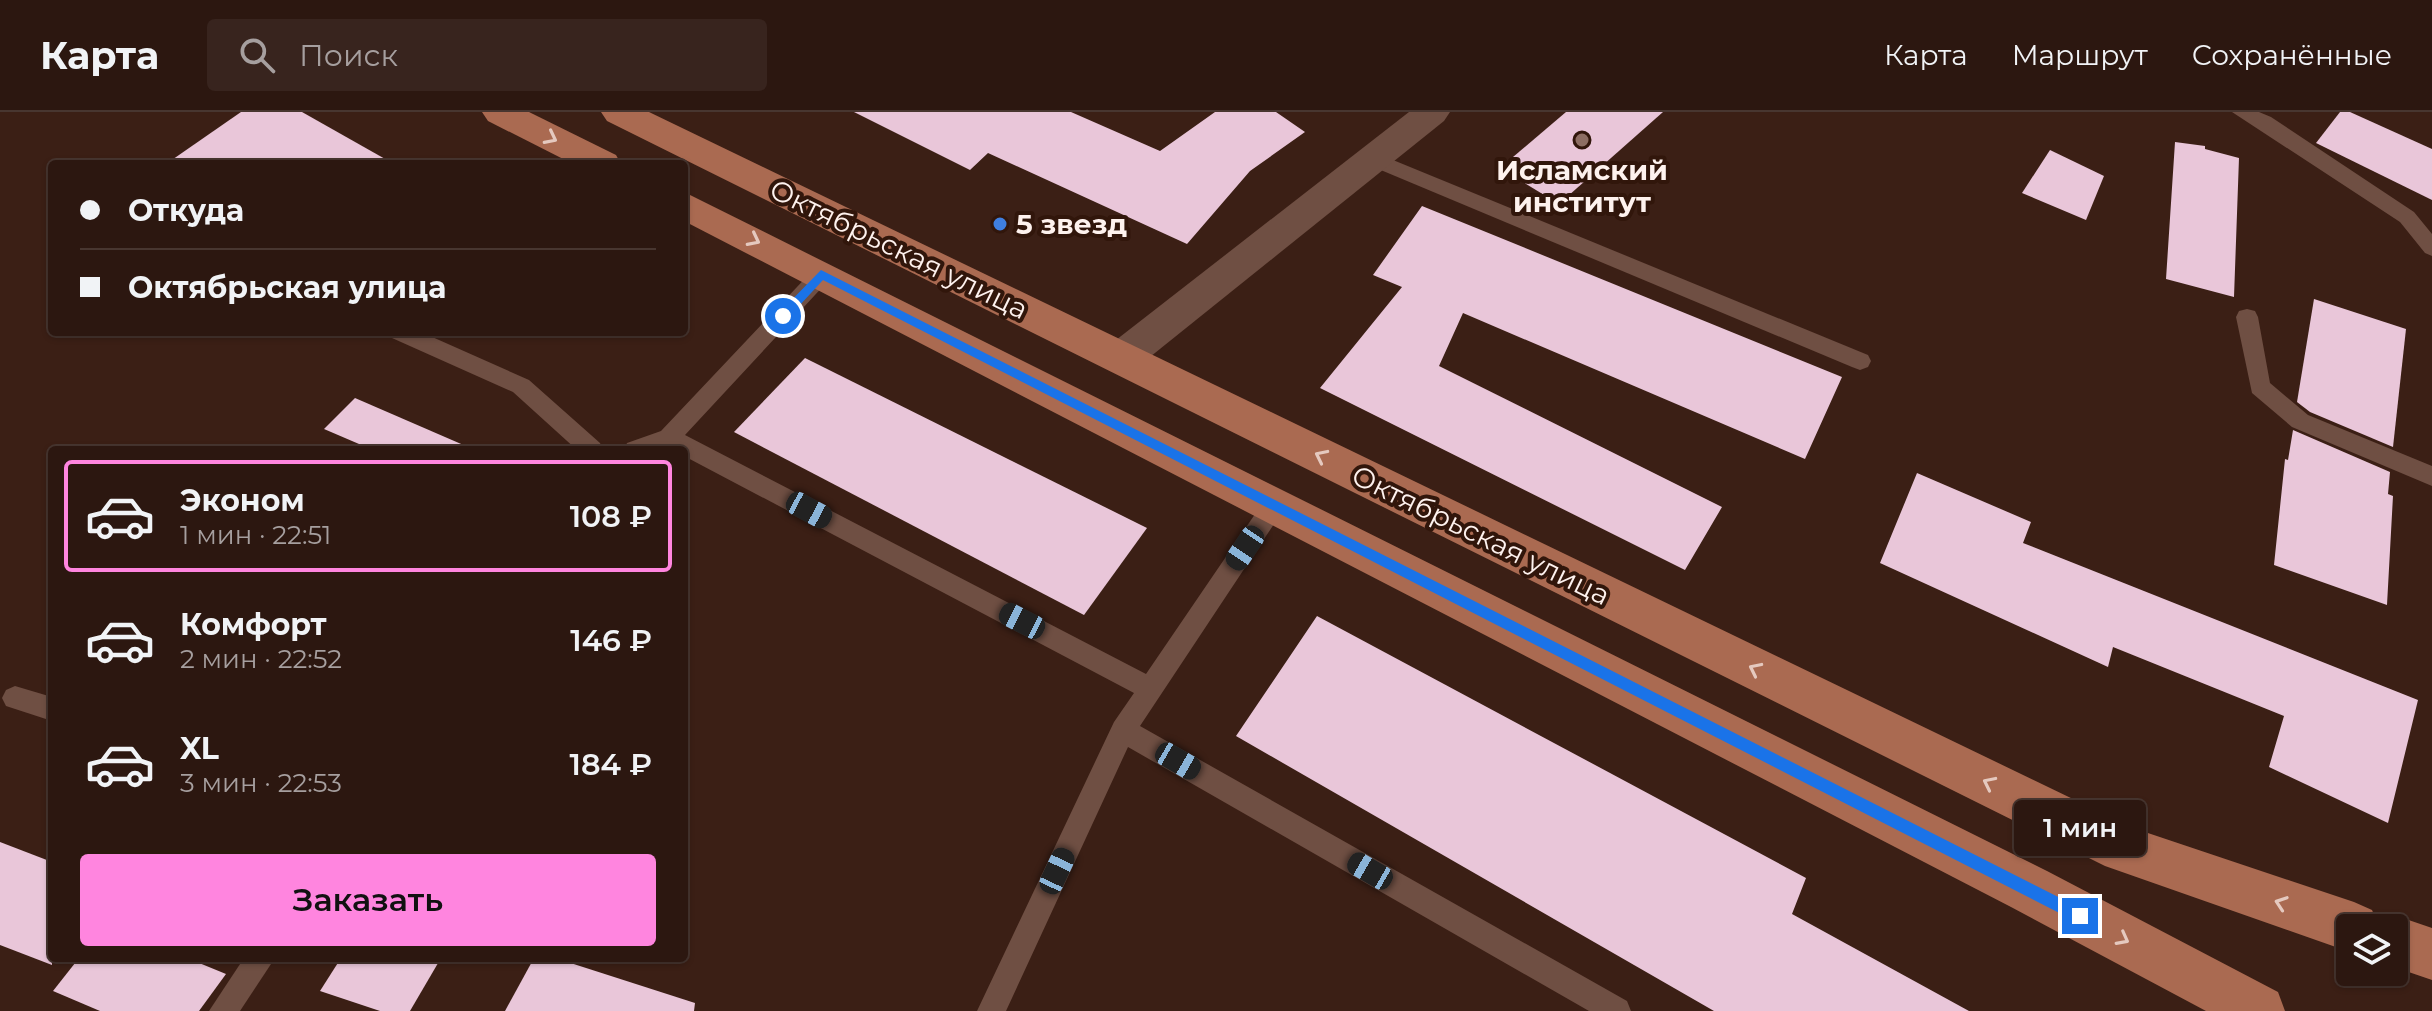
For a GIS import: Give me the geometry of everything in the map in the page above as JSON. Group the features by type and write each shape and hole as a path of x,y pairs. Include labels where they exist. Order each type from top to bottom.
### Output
{"main road":[{"path":"500,112 595,160"},
{"name":"Октябрьская улица","path":"619,112 2123,849 2336,922"},
{"name":"Октябрьская улица","path":"688,207 2029,889 2259,1011"},
{"path":"2408,946 2432,954"}],"street":[{"path":"1121,358 1432,112"}],"lane":[{"path":"2242,112 2264,122 2407,217 2432,248"},
{"path":"1371,158 1860,361"},
{"path":"645,446 669,437 821,275"},
{"path":"2247,317 2260,387 2300,421 2432,476"},
{"path":"409,336 521,386 588,446"},
{"path":"669,437 686,446"},
{"path":"688,447 1151,689"},
{"path":"991,1011 1123,730 1274,505"},
{"path":"15,698 48,708"},
{"path":"1123,730 1617,1011"},
{"path":"223,1011 258,962"}],"building":[{"path":"241,112 302,112 387,160 172,160"},
{"path":"854,112 1071,112 1160,151 1215,112 1276,112 1305,132 1250,171 1187,244 988,153 970,170"},
{"name":"Исламский институт","path":"1566,112 1663,112 1559,204 1500,168"},
{"path":"2340,112 2350,112 2432,149 2432,200 2316,143"},
{"path":"2175,142 2205,146 2205,149 2239,158 2234,297 2166,279"},
{"path":"2050,150 2104,176 2086,220 2022,193"},
{"path":"1422,206 1842,377 1805,459 1463,313 1439,366 1722,507 1685,570 1320,388 1402,287 1373,275"},
{"path":"2314,299 2406,329 2393,447 2310,412 2297,402"},
{"path":"805,358 1147,528 1084,615 734,432"},
{"path":"355,398 466,446 364,446 324,429"},
{"path":"2293,430 2390,472 2388,494 2393,496 2387,605 2274,565 2285,459 2288,460"},
{"path":"1917,473 2031,522 2023,543 2418,700 2388,823 2269,767 2284,716 2113,647 2108,667 1880,563"},
{"path":"1317,616 1806,878 1792,914 1969,1011 1714,1011 1236,736"},
{"path":"0,842 48,860 48,962 52,965 0,945"},
{"path":"76,962 197,962 226,974 199,1011 100,1011 53,991"},
{"path":"338,962 439,962 410,1011 380,1011 320,991"},
{"path":"532,962 567,962 695,1003 694,1011 505,1011"}],"place":[{"name":"Исламский институт","path":"1582,140"},
{"name":"5 звезд","path":"1000,224"}],"route":[{"path":"783,316 821,275 2080,916"}]}
